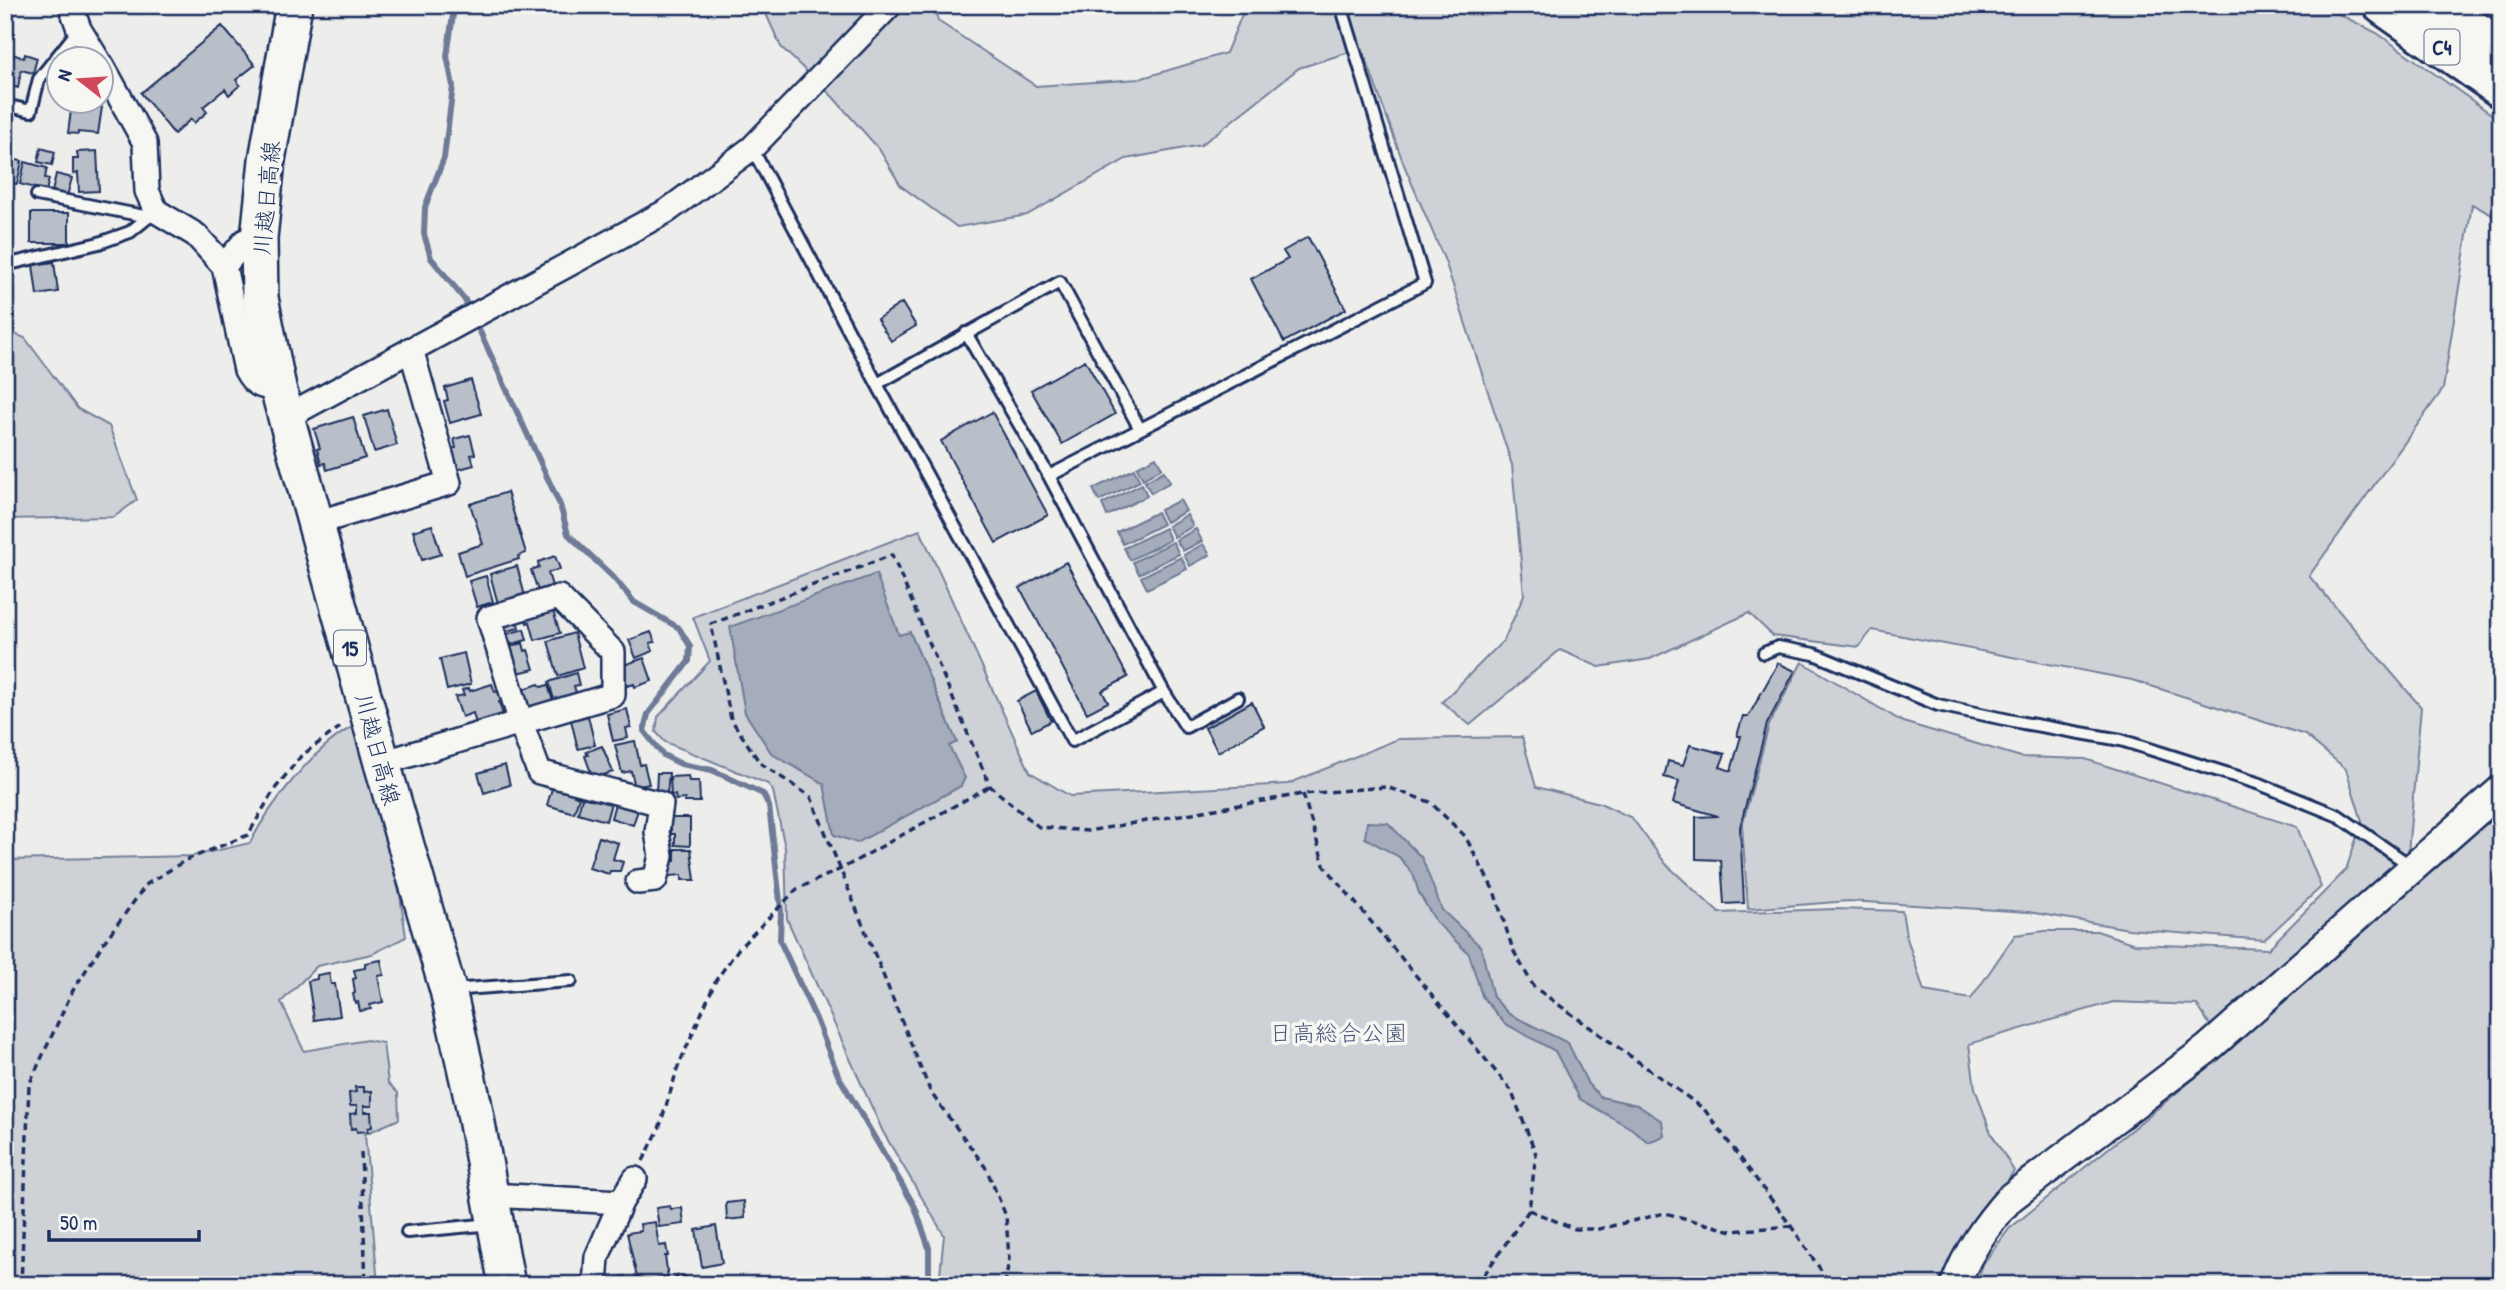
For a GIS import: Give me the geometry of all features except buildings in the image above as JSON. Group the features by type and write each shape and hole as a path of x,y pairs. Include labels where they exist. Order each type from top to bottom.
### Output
{"highway":[{"name":"C4","path":"2383,5 2501,88"},
{"name":"C4","path":"2437,5 2501,49"}],"main road":[{"name":"川越日高線","path":"294,5 267,160 259,237 260,298 282,403 448,990 473,1102 507,1285"}],"street":[{"path":"74,5 72,9 79,29 89,46"},
{"path":"116,90 145,143 147,191 152,214 196,235 225,266 246,370 252,382 282,403 411,349 667,211 752,148 890,5"},
{"path":"225,266 245,241 259,237"},
{"path":"316,523 449,483 411,349"},
{"path":"382,764 521,723 613,695 613,652 559,597 489,618 521,723 539,772 661,804 657,832 660,856 655,880 638,882"},
{"path":"1955,1285 1966,1259 1986,1227 2010,1198 2207,1049 2501,790"},
{"path":"595,1285 597,1257 621,1202 635,1179"},
{"path":"493,1209 621,1202"}],"lane":[{"path":"1049,476 1425,283 1341,5"},
{"path":"5,105 31,111 39,79 79,29"},
{"path":"752,148 1072,741 1164,692"},
{"path":"37,195 152,214"},
{"path":"5,264 99,243 130,232 152,214"},
{"path":"877,384 1060,282 1140,429"},
{"path":"966,333 1049,476 1164,692 1186,727 1238,698"},
{"path":"1765,653 1778,647 1814,654 1938,705 2121,740 2260,784 2339,816 2414,868"},
{"path":"448,990 571,981"},
{"path":"407,1232 493,1209"}],"path":[{"path":"1005,1285 1009,1259 1006,1216 986,1168 931,1093 811,797 760,763 731,719 711,624 892,555 990,786 1039,827 1088,831 1303,794 1386,787 1430,802 1465,836 1493,891 1513,950 1534,987 1704,1110 1791,1226 1831,1285"},
{"path":"21,1285 29,1085 72,992 104,942 147,884 186,860 248,835 274,790 301,757 367,707"},
{"path":"635,1179 659,1129 678,1067 716,979 739,948 797,889 841,869 990,786"},
{"path":"1303,794 1324,866 1511,1090 1536,1154 1529,1210 1477,1285"},
{"path":"362,1152 366,1285"},
{"path":"1529,1210 1576,1229 1600,1230 1665,1213 1732,1231 1791,1226"}],"green space":[{"name":"日高総合公園","path":"762,5 934,5 938,21 1036,86 1139,79 1226,53 1246,5 2321,5 2377,33 2501,121 2501,220 2472,204 2443,389 2309,576 2421,707 2408,853 2501,797 2501,1285 1976,1285 1983,1264 2009,1229 2232,1048 2221,1042 2197,1005 2113,1002 1969,1044 1975,1088 1991,1133 2014,1171 1975,1224 1944,1285 939,1285 944,1235 883,1132 787,919 785,848 773,791 768,784 665,742 656,732 658,717 710,661 693,617 920,530 1030,772 1070,796 1288,784 1398,739 1522,737 1536,787 1600,803 1632,818 1666,864 1719,913 1835,909 1902,911 1906,935 1924,991 1971,999 2015,935 2045,931 2097,931 2135,944 2268,949 2346,870 2362,821 2346,769 2305,735 2132,680 1872,630 1859,647 1773,636 1749,613 1650,659 1599,667 1560,650 1470,725 1442,702 1504,640 1524,595 1512,465 1445,261 1404,165 1362,48 1299,68 1201,145 1126,159 1027,215 957,227 901,186 879,149 833,97 781,47"},
{"path":"5,330 25,338 78,409 109,426 137,500 114,517 5,519"},
{"path":"1802,662 1903,722 2021,757 2085,759 2297,827 2321,887 2264,940 2129,929 2029,912 1849,901 1748,909 1742,826 1769,725"},
{"path":"356,725 400,895 406,937 372,954 317,966 281,1002 304,1051 367,1040 383,1043 388,1083 398,1093 399,1119 365,1134 378,1285 5,1285 5,860 193,856 250,843 270,810 296,776 325,746"}],"water":[{"path":"1156,457 1162,468 1143,479 1137,467"},
{"path":"1134,469 1140,481 1099,501 1093,489"},
{"path":"1164,471 1170,482 1151,493 1145,482"},
{"path":"1142,484 1147,496 1107,516 1102,504"},
{"path":"1180,500 1186,511 1166,522 1160,510"},
{"path":"1157,512 1163,524 1123,544 1117,532"},
{"path":"1187,515 1193,526 1174,537 1168,526"},
{"path":"1165,528 1170,540 1130,560 1124,548"},
{"path":"1196,529 1202,541 1183,551 1176,540"},
{"path":"1173,542 1179,554 1139,574 1133,562"},
{"path":"1203,544 1210,555 1190,566 1184,555"},
{"path":"1181,557 1187,569 1147,589 1141,577"},
{"path":"876,574 899,635 910,632 957,742 949,746 965,778 961,786 857,843 834,835 824,784 772,754 745,713 730,627"},
{"path":"1367,822 1388,823 1422,858 1442,910 1481,947 1493,997 1509,1014 1568,1043 1588,1084 1601,1097 1637,1105 1662,1121 1664,1136 1648,1142 1632,1129 1580,1099 1555,1051 1504,1023 1482,996 1469,954 1436,922 1419,893 1413,874 1399,857 1365,838"}],"waterway":[{"path":"457,5 454,8 447,56 453,86 444,158 425,207 424,234 431,258 465,300 470,312"},
{"path":"525,5 540,5"},
{"path":"475,321 560,505 568,534 613,577 634,602 679,628 690,646 689,661 648,714 644,731 663,755 681,764 712,770 763,794 769,806 781,910 780,941 838,1075 915,1207 929,1248 929,1285"}]}
